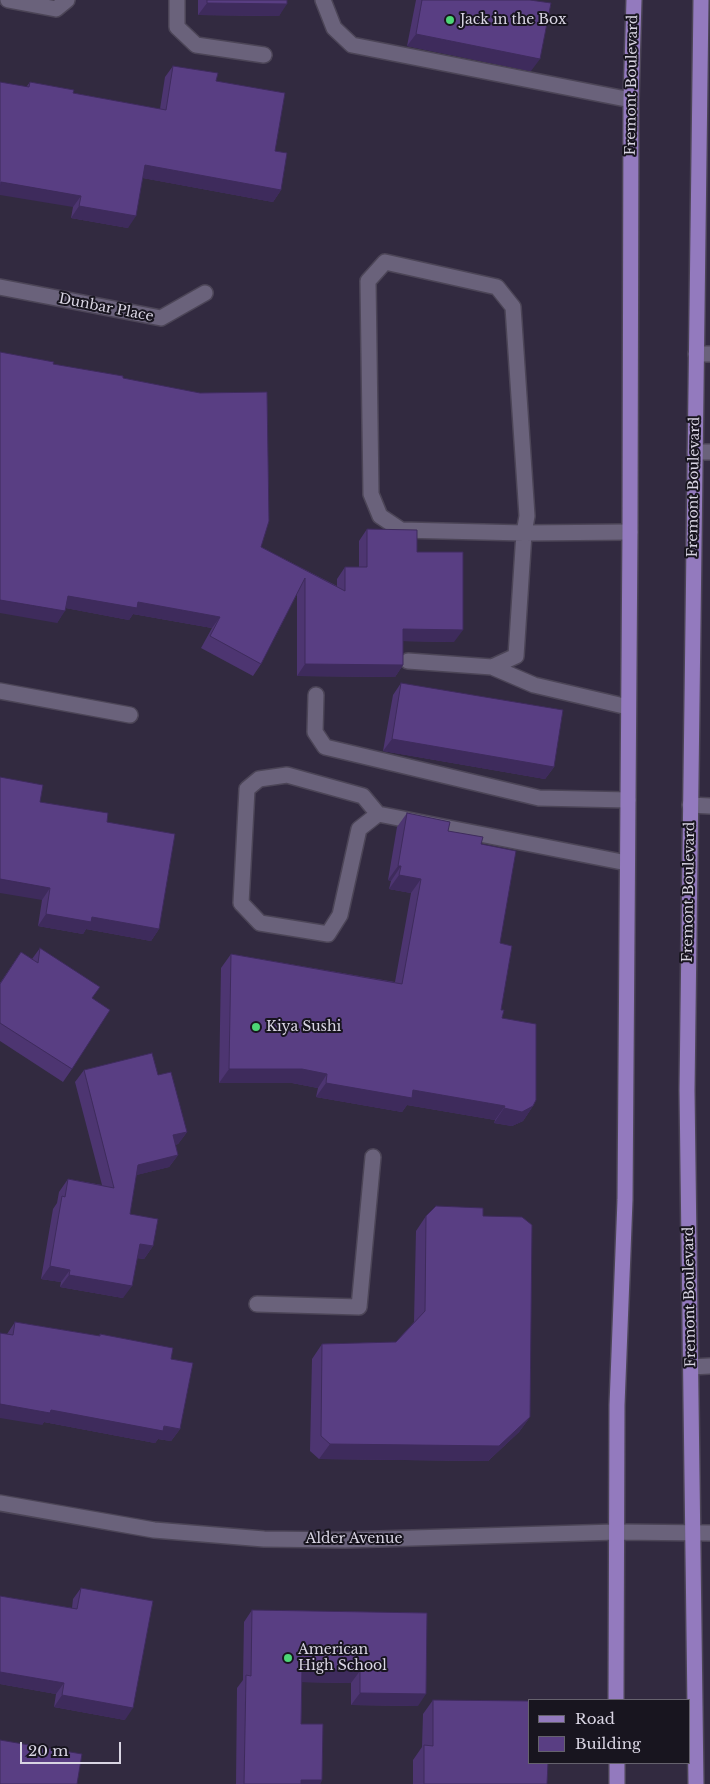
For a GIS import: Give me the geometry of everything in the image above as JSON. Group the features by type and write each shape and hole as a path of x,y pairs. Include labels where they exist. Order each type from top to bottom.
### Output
{"main road":[{"name":"Fremont Boulevard","path":"616,1699 617,1404 625,1200 631,100 634,0"},
{"name":"Fremont Boulevard","path":"696,1784 687,1090 690,805 702,452 705,78 701,0"},
{"path":"616,1764 617,1784"}],"street":[{"path":"8,0 56,9 67,0"},
{"path":"177,0 177,27 196,46 264,55"},
{"path":"323,0 334,28 352,45 631,100"},
{"path":"492,668 516,656 524,533 527,516 513,307 497,287 385,262 368,281 372,494 380,516 401,530 524,533 630,532"},
{"name":"Dunbar Place","path":"0,288 161,318 206,293"},
{"path":"408,661 492,668 534,685 628,707"},
{"path":"0,691 130,715"},
{"path":"316,695 315,732 325,747 539,798 628,800"},
{"path":"378,814 360,830 340,916 328,934 260,923 241,903 246,790 259,779 287,775 363,796 378,814 627,863"},
{"path":"690,805 710,806"},
{"path":"257,1304 359,1307 373,1157"},
{"path":"691,1367 710,1366"},
{"name":"Alder Avenue","path":"0,1503 154,1530 264,1539 346,1540 616,1532 710,1533"}],"building":[{"path":"207,0 287,0 287,4 207,3"},
{"path":"422,0 530,0 551,3 540,59 416,34"},
{"path":"173,66 218,73 216,81 285,93 275,151 287,153 281,190 145,165 136,216 79,206 81,196 1,182 0,190 0,82 29,87 30,82 74,90 73,93 166,110"},
{"path":"0,352 200,393 267,392 269,521 261,547 345,591 345,567 367,567 367,529 417,530 417,552 463,552 463,630 403,629 403,665 305,664 305,578 261,664 210,636 220,617 138,602 137,608 68,596 65,611 0,600"},
{"path":"401,683 563,710 554,767 392,739"},
{"path":"0,777 43,785 40,802 108,813 107,822 175,834 159,929 92,917 91,922 46,914 50,888 0,879"},
{"path":"407,813 450,822 448,831 483,837 481,844 516,851 500,943 512,946 501,1010 504,1010 502,1018 536,1024 536,1100 533,1106 522,1112 504,1108 505,1106 413,1090 412,1098 326,1083 327,1074 302,1069 229,1069 231,954 402,984 421,879 399,875 401,866 398,866"},
{"path":"40,948 100,987 92,998 110,1010 72,1069 0,1023 0,984 21,952 38,963"},
{"path":"152,1053 158,1075 171,1072 187,1132 173,1135 178,1155 138,1165 130,1214 158,1219 153,1246 140,1244 132,1286 69,1275 70,1270 50,1266 62,1196 65,1197 68,1179 114,1188 84,1070"},
{"path":"436,1206 483,1208 483,1216 522,1217 532,1225 530,1417 499,1446 330,1444 321,1436 322,1344 396,1342 425,1311 426,1216"},
{"path":"15,1322 100,1336 100,1334 173,1348 171,1359 193,1363 180,1429 164,1426 163,1431 51,1410 50,1413 0,1404 0,1333 13,1335"},
{"path":"81,1588 153,1601 133,1708 62,1695 64,1683 0,1672 0,1596 77,1609"},
{"path":"252,1610 427,1613 426,1694 360,1693 360,1671 302,1669 301,1724 323,1724 322,1780 301,1780 301,1784 244,1784 246,1675 251,1676"},
{"path":"433,1700 528,1701 528,1764 548,1764 547,1784 424,1784 424,1745 433,1746"},
{"path":"0,1740 82,1754 77,1784 0,1784"}],"place":[{"name":"Jack in the Box","path":"450,20"},
{"name":"Kiya Sushi","path":"256,1027"},
{"name":"American High School","path":"288,1658"}]}
